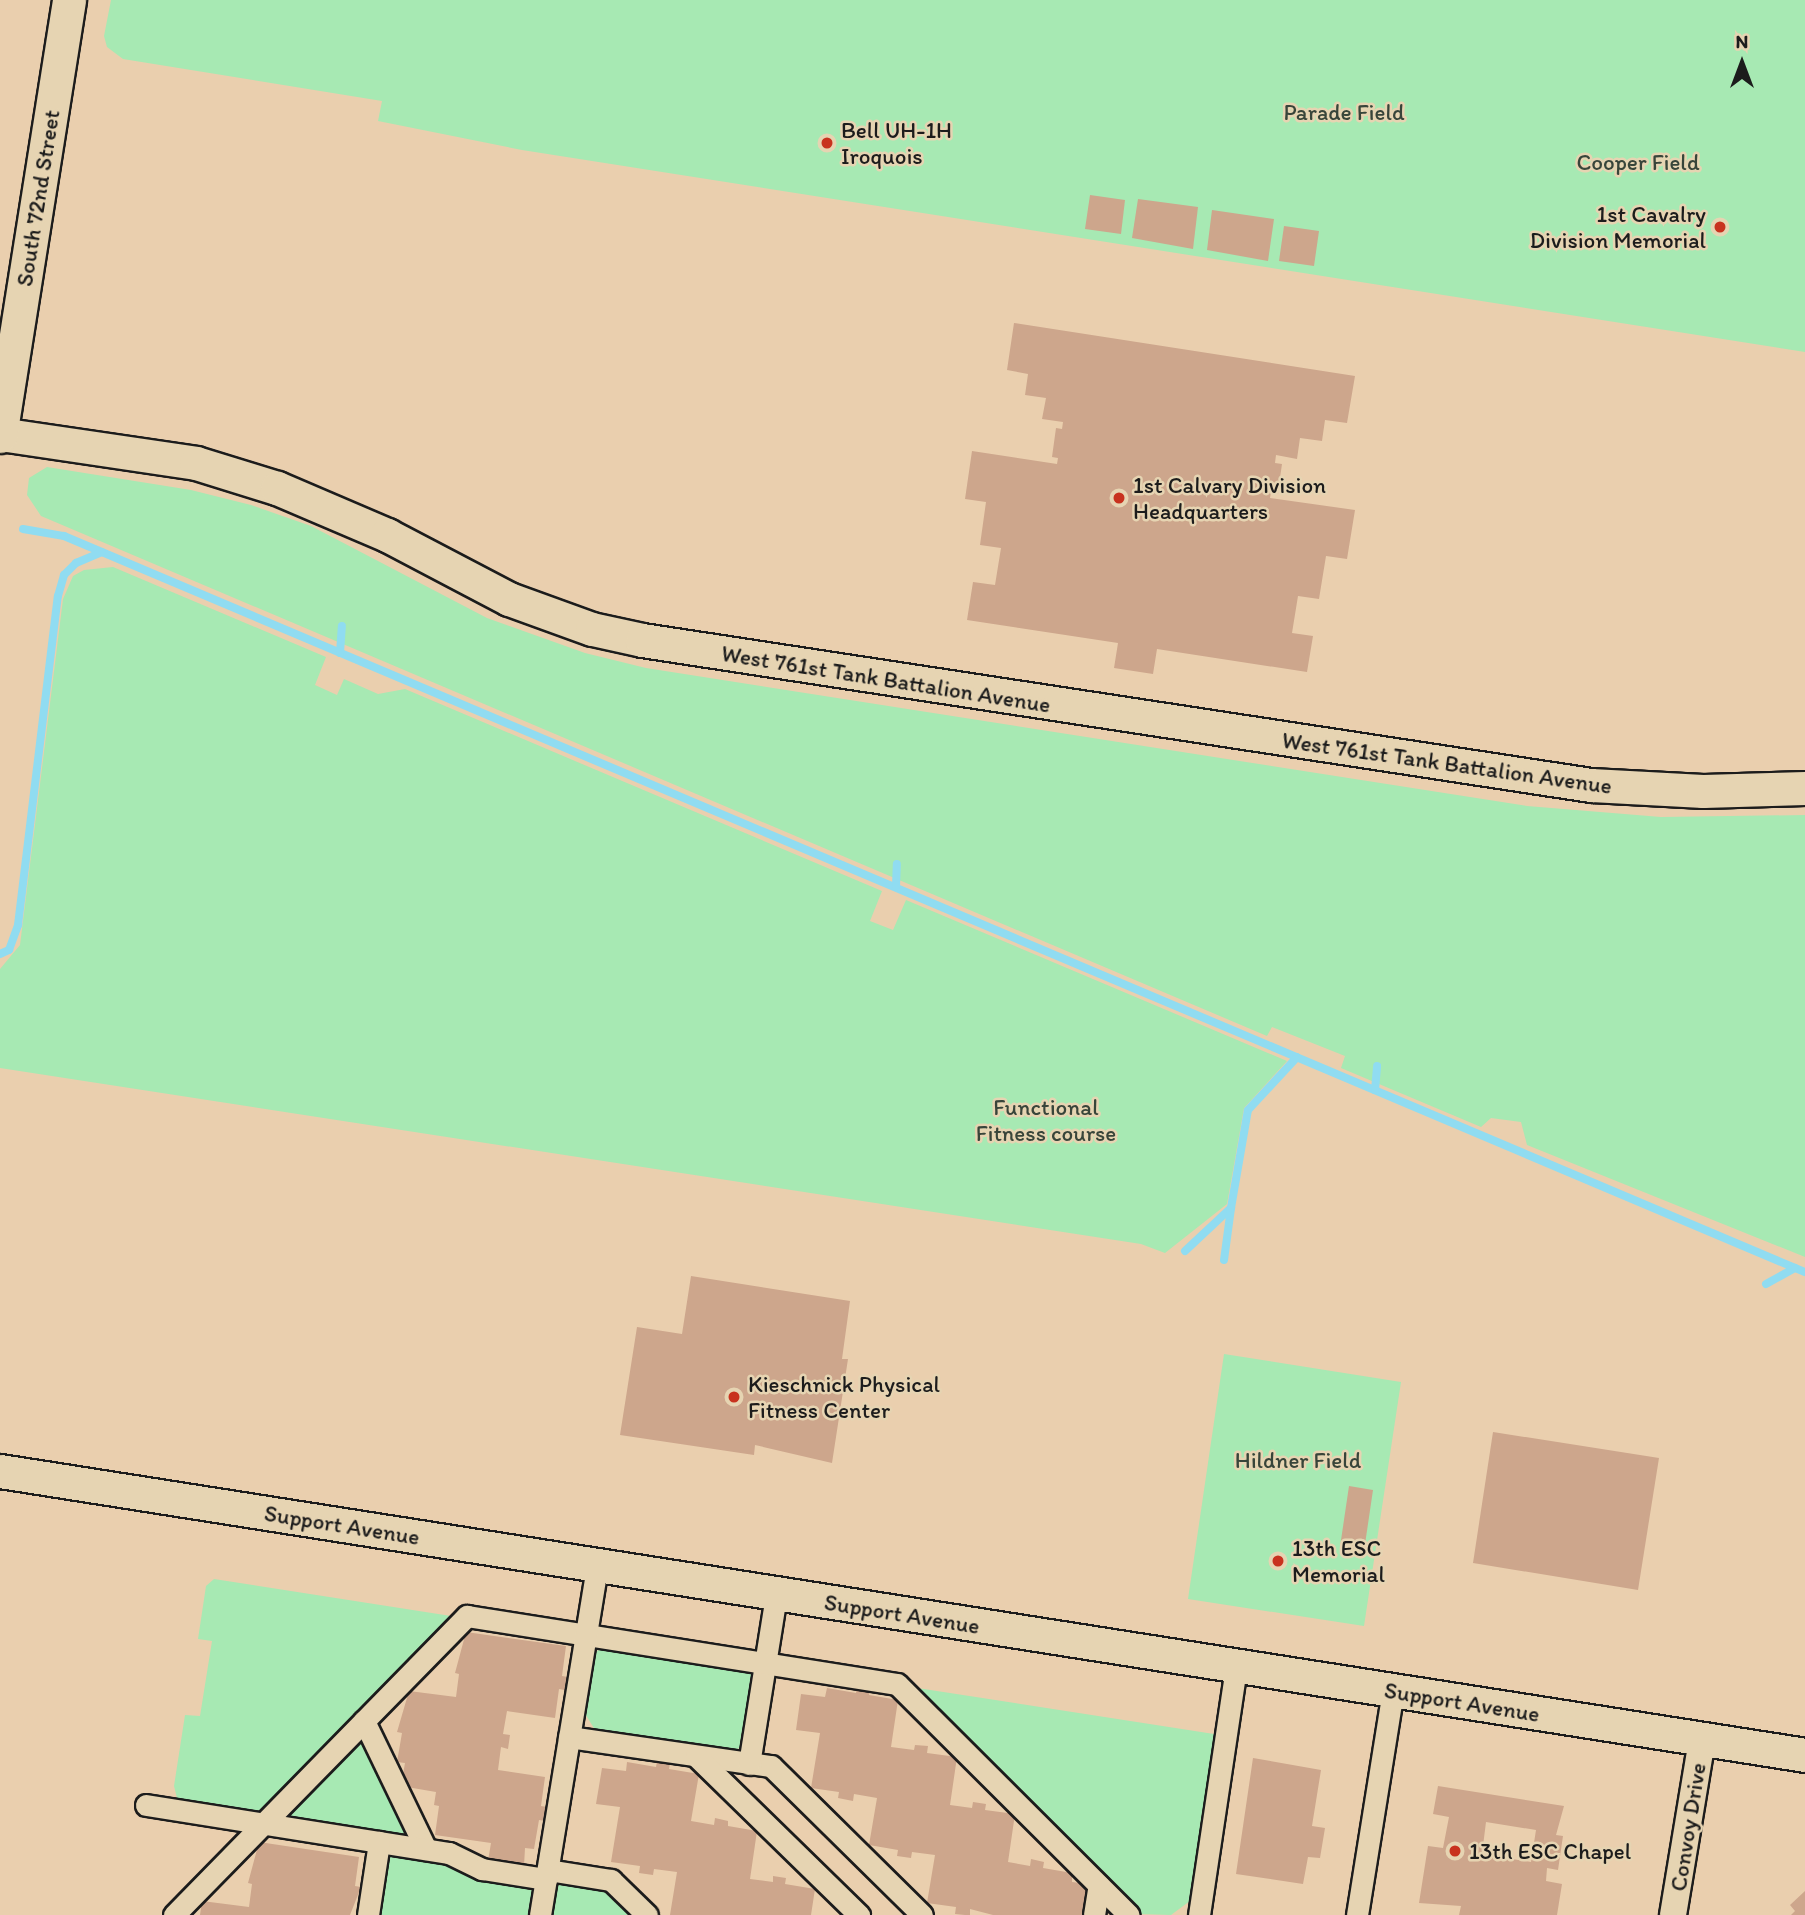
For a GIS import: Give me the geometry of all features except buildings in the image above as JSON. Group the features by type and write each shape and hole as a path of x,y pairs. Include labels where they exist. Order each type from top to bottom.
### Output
{"street":[{"name":"South 72nd Street","path":"0,435 69,0"},
{"name":"West 761st Tank Battalion Avenue","path":"0,435 196,463 277,488 387,535 509,599 592,629 642,640 1591,785 1703,791 1805,788"},
{"name":"Support Avenue","path":"0,1471 1805,1755"},
{"path":"540,1915 597,1566"},
{"path":"749,1764 776,1594"},
{"path":"174,1915 467,1616 897,1684 1129,1915"},
{"path":"1199,1915 1236,1667"},
{"path":"1357,1915 1393,1691"},
{"path":"364,1721 426,1849"},
{"path":"569,1737 771,1766 922,1915"},
{"name":"Convoy Drive","path":"1673,1915 1702,1739"},
{"path":"696,1756 859,1915"},
{"path":"146,1805 449,1853 482,1869 611,1880 647,1915"},
{"path":"368,1915 379,1842"},
{"path":"1094,1915 1099,1885"}],"green space":[{"name":"Cooper Field","path":"111,0 1805,0 1805,352 522,150 378,121 382,101 123,59 107,47 104,36"},
{"path":"47,467 191,490 251,505 311,526 487,618 585,653 646,668 1527,806 1661,817 1805,815 1805,1257 1527,1145 1521,1122 1491,1118 1481,1127 1341,1068 1345,1056 1272,1027 1267,1036 41,516 27,495 29,478"},
{"name":"Functional Fitness course","path":"113,567 326,657 315,685 337,695 344,679 378,694 405,689 882,891 870,921 893,930 906,900 1287,1061 1244,1108 1227,1204 1165,1253 1141,1244 0,1068 0,969 20,945 63,599 73,576 84,570"},
{"name":"Hildner Field","path":"1224,1354 1401,1382 1364,1626 1188,1599"},
{"path":"214,1579 453,1618 267,1809 254,1813 186,1804 177,1798 174,1786 185,1715 200,1716 212,1641 198,1639 206,1586"},
{"path":"606,1646 741,1666 751,1672 754,1678 741,1747 733,1751 597,1733 582,1709 590,1655"},
{"path":"911,1687 1214,1734 1218,1739 1194,1898 1171,1915 1139,1914"},
{"path":"362,1734 415,1838 286,1818 284,1813"},
{"path":"391,1852 449,1862 525,1883 535,1894 533,1915 376,1915 385,1857"},
{"path":"561,1882 609,1887 637,1915 549,1915 555,1888"}],"waterway":[{"path":"23,529 64,536 1805,1272"},
{"path":"0,954 9,950 18,925 58,596 64,575 76,563 102,552"},
{"path":"340,653 342,626"},
{"path":"896,887 897,864"},
{"path":"1185,1251 1231,1208 1248,1110 1297,1057"},
{"path":"1375,1090 1377,1066"},
{"path":"1224,1260 1231,1208"},
{"path":"1766,1284 1795,1268"}],"place":[{"name":"Bell UH-1H Iroquois","path":"827,143"},
{"name":"1st Cavalry Division Memorial","path":"1720,227"},
{"name":"1st Calvary Division Headquarters","path":"1119,498"},
{"name":"Kieschnick Physical Fitness Center","path":"734,1397"},
{"name":"13th ESC Memorial","path":"1278,1561"},
{"name":"13th ESC Chapel","path":"1455,1851"}],"park label":[{"name":"Parade Field","path":"1344,112"}]}
